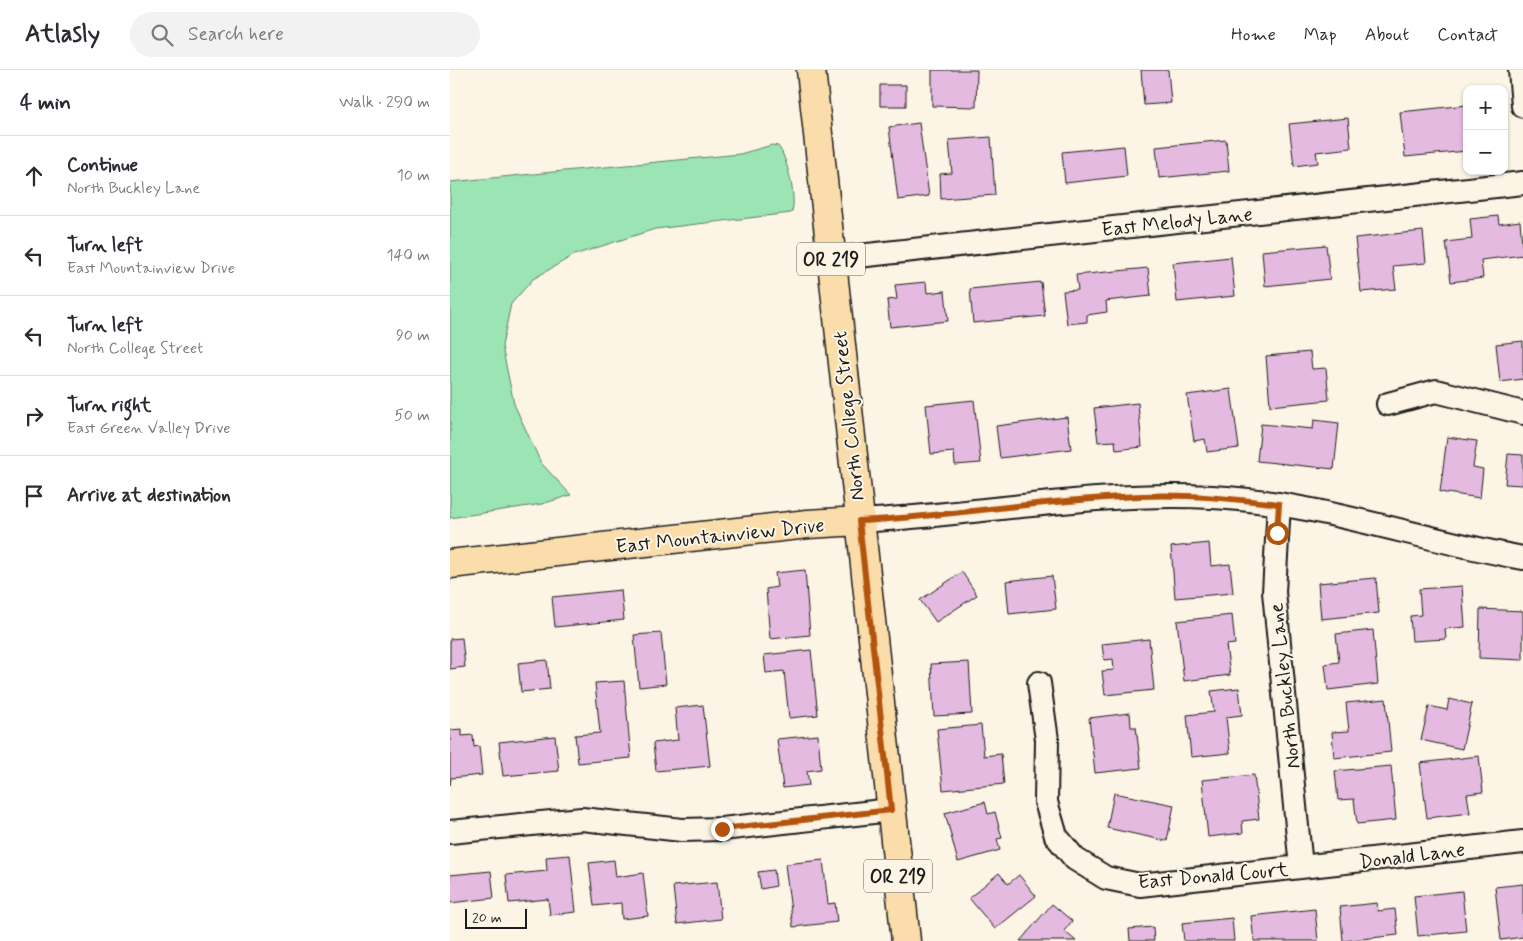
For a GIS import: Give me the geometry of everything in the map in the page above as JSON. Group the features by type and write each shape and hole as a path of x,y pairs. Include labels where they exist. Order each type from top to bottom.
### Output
{"main road":[{"name":"North College Street","path":"810,70 906,941"},
{"name":"East Mountainview Drive","path":"450,564 808,524 859,521"}],"street":[{"path":"1520,70 1523,106"},
{"name":"East Melody Lane","path":"831,259 1523,183"},
{"path":"1388,404 1436,391 1523,413"},
{"name":"East Mountainview Drive","path":"859,521 1049,502 1144,496 1213,497 1279,504 1347,516 1480,551 1523,558"},
{"name":"North Buckley Lane","path":"1279,504 1274,592 1301,867"},
{"name":"East Donald Court","path":"1039,682 1047,740 1046,802 1056,836 1075,859 1106,878 1140,885 1301,867"},
{"path":"450,832 582,819 682,830 722,829 891,810"},
{"name":"Donald Lane","path":"1301,867 1523,842"}],"green space":[{"path":"772,145 778,146 788,169 793,200 791,213 655,229 574,255 533,279 511,304 502,346 514,404 541,463 571,495 542,504 450,518 450,182 740,154"}],"building":[{"path":"932,70 977,70 976,107 932,106"},
{"path":"1141,70 1168,70 1171,103 1144,105"},
{"path":"880,85 906,85 906,106 880,106"},
{"path":"1463,105 1463,151 1405,157 1400,112"},
{"path":"1348,118 1351,148 1316,152 1318,163 1294,166 1289,124"},
{"path":"919,123 929,196 898,200 889,127"},
{"path":"991,137 995,195 941,199 940,174 952,173 949,140"},
{"path":"1226,140 1229,171 1159,178 1156,147"},
{"path":"1124,146 1127,176 1065,183 1062,152"},
{"path":"1498,216 1499,224 1520,221 1523,255 1481,260 1483,278 1451,282 1446,242 1472,239 1470,219"},
{"path":"1423,231 1426,263 1393,266 1396,289 1361,292 1355,238"},
{"path":"1326,245 1330,279 1265,286 1262,251"},
{"path":"1231,257 1235,296 1177,302 1173,263"},
{"path":"1148,268 1151,296 1106,301 1107,312 1087,315 1087,322 1067,324 1063,291 1078,290 1076,275"},
{"path":"926,282 927,293 945,291 948,321 890,327 887,300 897,299 895,285"},
{"path":"1041,282 1045,316 973,323 970,289"},
{"path":"1523,341 1523,379 1500,382 1496,344"},
{"path":"1310,352 1312,369 1326,368 1329,400 1270,406 1266,356"},
{"path":"1231,389 1239,448 1207,452 1205,439 1194,441 1187,395"},
{"path":"974,400 981,463 955,465 954,452 931,454 926,405"},
{"path":"1138,403 1142,447 1116,450 1115,441 1098,442 1094,408"},
{"path":"1067,417 1071,449 1000,458 996,426"},
{"path":"1314,420 1339,423 1334,469 1257,461 1261,424 1313,429"},
{"path":"1447,437 1477,441 1473,467 1483,469 1480,498 1440,492"},
{"path":"1508,454 1523,455 1523,485 1505,484"},
{"path":"1209,543 1211,566 1230,564 1233,593 1175,598 1171,547"},
{"path":"805,570 810,635 770,639 766,589 777,587 775,573"},
{"path":"962,572 977,595 936,622 920,600"},
{"path":"1052,576 1056,609 1009,614 1006,581"},
{"path":"1376,578 1379,613 1321,619 1318,583"},
{"path":"1462,586 1465,627 1445,629 1446,639 1412,641 1410,616 1421,615 1419,589"},
{"path":"621,590 624,620 555,627 552,597"},
{"path":"1480,609 1523,611 1523,660 1479,658"},
{"path":"1232,615 1235,644 1226,645 1230,675 1184,681 1177,621"},
{"path":"1373,630 1378,684 1328,690 1325,664 1339,662 1336,634"},
{"path":"661,633 666,684 639,687 634,635"},
{"path":"462,638 465,667 450,669 450,639"},
{"path":"1149,639 1154,690 1105,695 1102,671 1114,670 1113,659 1104,660 1102,644"},
{"path":"811,650 818,715 789,718 784,671 766,673 764,655"},
{"path":"547,660 550,689 521,692 518,663"},
{"path":"969,662 972,714 934,716 931,664"},
{"path":"624,681 631,758 578,763 575,735 600,733 595,683"},
{"path":"1239,688 1242,715 1226,717 1230,753 1191,757 1187,715 1214,712 1211,691"},
{"path":"1386,699 1391,752 1334,758 1332,732 1349,731 1346,703"},
{"path":"1449,699 1472,704 1462,749 1421,740 1429,706 1447,710"},
{"path":"703,705 710,766 656,771 653,743 678,740 675,708"},
{"path":"1130,713 1131,727 1136,727 1141,768 1095,773 1089,718"},
{"path":"981,725 984,756 1001,754 1004,784 943,790 937,729"},
{"path":"462,729 462,736 473,735 474,747 479,746 482,775 451,778 450,785 450,730"},
{"path":"818,735 821,769 807,771 809,785 783,788 777,739"},
{"path":"555,736 559,771 503,776 499,742"},
{"path":"1479,756 1483,792 1467,794 1470,813 1427,818 1420,763"},
{"path":"1391,766 1396,820 1357,824 1354,799 1338,800 1335,771"},
{"path":"1254,775 1259,819 1242,821 1243,833 1208,837 1202,780"},
{"path":"1114,793 1174,805 1167,841 1107,828"},
{"path":"985,802 988,814 995,812 1002,838 997,839 1000,850 958,862 945,813"},
{"path":"570,855 576,912 550,915 548,899 509,903 506,875 547,871 546,857"},
{"path":"614,860 616,877 643,873 648,916 622,919 621,903 594,906 589,863"},
{"path":"823,860 828,904 835,903 837,922 793,927 785,864"},
{"path":"774,870 776,886 761,889 758,872"},
{"path":"491,871 494,898 450,903 450,875"},
{"path":"999,873 1008,884 1019,875 1036,896 995,929 969,898"},
{"path":"717,882 721,919 677,924 673,886"},
{"path":"1523,884 1523,937 1501,940 1495,887"},
{"path":"1462,891 1466,931 1418,936 1414,896"},
{"path":"1377,903 1378,911 1395,909 1398,935 1343,941 1340,907"},
{"path":"1052,904 1072,921 1064,931 1076,941 1020,941"},
{"path":"1315,909 1318,941 1254,941 1251,916"},
{"path":"1232,918 1234,941 1184,941 1182,923"},
{"path":"1153,927 1154,941 1130,941 1129,929"}],"route":[{"path":"722,829 891,810 859,521 1049,502 1144,496 1213,497 1279,504 1277,533"}]}
